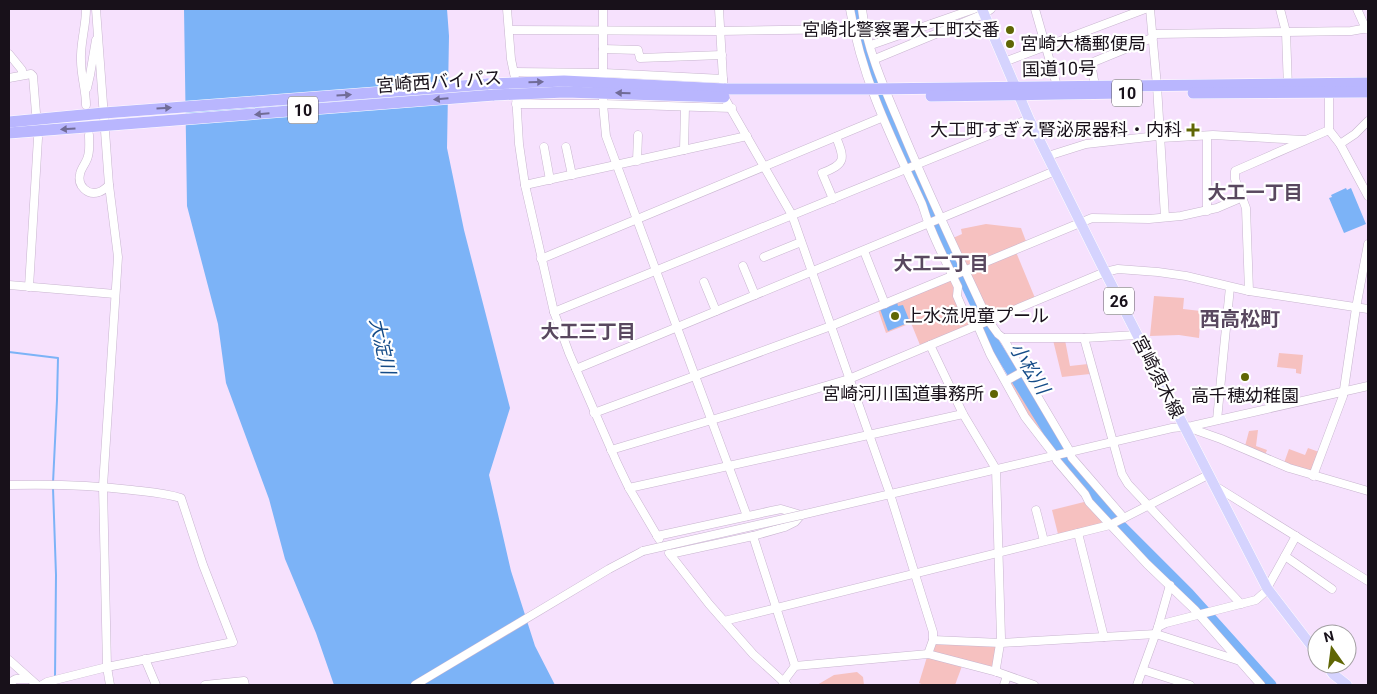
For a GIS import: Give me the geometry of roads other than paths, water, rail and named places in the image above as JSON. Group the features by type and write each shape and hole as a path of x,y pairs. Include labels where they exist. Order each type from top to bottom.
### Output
{"highway":[{"name":"宮崎西バイパス","path":"9,122 110,112 494,83 564,81 879,93"},
{"name":"国道10号","path":"879,93 1288,88 1368,83"},
{"name":"国道10号","path":"1017,91 1057,86 1157,89"},
{"name":"宮崎西バイパス","path":"9,133 503,94 724,88"},
{"name":"国道10号","path":"1288,88 1329,92 1368,92"}],"main road":[{"name":"宮崎須木線","path":"985,11 1004,62 1029,119 1082,223 1104,272 1267,588 1307,640"},
{"path":"1337,674 1347,685"}],"street":[{"path":"86,9 86,26 80,62 86,90 86,105"},
{"path":"96,9 110,112 109,186 118,257 103,486 107,667 110,685"},
{"path":"507,9 519,144 525,185 554,312 576,370 611,450 629,488 658,538 781,509 802,514"},
{"path":"604,9 602,104 606,136 747,516"},
{"path":"719,9 724,88 732,108 792,215 890,494 915,573 933,632 933,640 928,654"},
{"path":"850,9 853,29 879,93 916,165 988,320 1003,338 1072,458 1124,518"},
{"path":"864,9 865,26 875,59 881,118 958,287 957,296 964,312 972,315 990,354 1025,417 1057,461 1086,494 1089,502 1199,614 1261,685"},
{"path":"871,45 974,9"},
{"path":"1035,9 1057,86"},
{"path":"1004,62 1145,9"},
{"path":"1150,9 1161,138 1165,217"},
{"path":"1280,9 1286,32 1288,88"},
{"path":"1095,86 1091,63 1152,38 1155,34 1351,31 1367,28 1358,9"},
{"path":"875,59 985,11"},
{"path":"86,90 98,25"},
{"path":"509,30 720,31 853,29"},
{"path":"603,49 638,50 640,58 722,55"},
{"path":"9,54 22,70 22,75"},
{"path":"514,72 604,73 724,88"},
{"path":"9,78 31,74 33,76 36,113"},
{"path":"1329,92 1330,130 1340,144 1368,196"},
{"path":"516,104 602,104 732,108"},
{"path":"684,107 684,150"},
{"path":"541,259 881,118"},
{"path":"554,312 1029,119"},
{"path":"1340,144 1355,134 1368,121"},
{"path":"1249,291 1246,208 1234,179 1235,171 1330,130"},
{"path":"89,135 89,155 80,173 80,181 87,192 101,192 109,186"},
{"path":"637,161 638,135"},
{"path":"525,185 747,136"},
{"path":"1048,156 1086,144 1157,136 1161,138 1207,136 1304,140"},
{"path":"1207,136 1207,211"},
{"path":"833,198 822,174 837,168 843,159 844,155 836,137"},
{"path":"29,287 38,138"},
{"path":"566,147 572,175"},
{"path":"544,148 550,180"},
{"path":"576,370 1055,171"},
{"path":"594,413 831,326 1092,218 1150,219 1207,211 1232,202 1242,196"},
{"path":"764,257 801,242"},
{"path":"1313,476 1339,411 1344,392 1356,308 1368,244"},
{"path":"864,251 886,304"},
{"path":"743,266 755,295"},
{"path":"611,450 849,379 1104,272 1118,269 1186,276 1249,291 1368,309"},
{"path":"704,282 716,311"},
{"path":"9,285 116,294"},
{"path":"1217,420 1230,287"},
{"path":"1003,338 1084,338 1137,335"},
{"path":"1084,338 1122,474 1149,506 1241,604"},
{"path":"930,345 963,414 996,469 1001,643 996,668 997,672"},
{"path":"1006,381 1022,372"},
{"path":"415,685 609,569 644,551 1068,452 1368,386"},
{"path":"629,488 963,414"},
{"path":"1183,426 1221,439 1289,468 1368,491"},
{"path":"724,621 1110,525 1208,475"},
{"path":"9,485 103,486 182,498 203,565 233,642 145,658 42,685"},
{"path":"1215,486 1368,581"},
{"path":"1036,510 1044,541"},
{"path":"753,536 795,666 785,684 753,654 724,621 694,586 670,553 753,536 785,527 795,522 802,514"},
{"path":"1078,533 1104,637"},
{"path":"933,640 1001,643 1104,637 1157,631 1199,614 1256,600 1267,588 1296,536"},
{"path":"1285,556 1332,588"},
{"path":"1138,685 1157,631 1170,585"},
{"path":"1157,631 1238,660"},
{"path":"795,666 928,654 997,672 1034,685"},
{"path":"145,658 156,685"},
{"path":"9,660 37,685"},
{"path":"1143,670 1190,685"},
{"path":"1004,685 1007,676"},
{"path":"9,683 16,679 29,679"},
{"path":"206,685 244,682 245,685"}],"water":[{"name":"大淀川","path":"184,9 447,9 449,36 447,148 464,230 510,408 489,475 511,571 535,646 555,685 334,685 316,633 285,559 269,499 226,383 218,324 187,206"},
{"path":"1346,188 1347,190 1351,188 1366,224 1344,233 1329,198 1332,197 1331,195"},
{"name":"上水流児童プール","path":"897,302 898,306 903,305 910,322 888,331 880,309"}],"waterway":[{"name":"小松川","path":"855,9 885,109 948,246 993,341 1053,439 1073,468 1121,526 1189,594 1271,685"},
{"path":"9,352 58,358 53,483"},
{"path":"53,488 56,575 55,678"}],"place":[{"name":"宮崎北警察署大工町交番","path":"1010,30"},
{"name":"宮崎大橋郵便局","path":"1010,44"},
{"name":"大工町すぎえ腎泌尿器科・内科","path":"1193,130"},
{"name":"上水流児童プール","path":"895,316"},
{"name":"高千穂幼稚園","path":"1245,377"},
{"name":"宮崎河川国道事務所","path":"994,394"}],"district":[{"name":"大工一丁目","path":"1255,192"},
{"name":"大工二丁目","path":"941,263"},
{"name":"西高松町","path":"1240,319"},
{"name":"大工三丁目","path":"588,331"}]}
